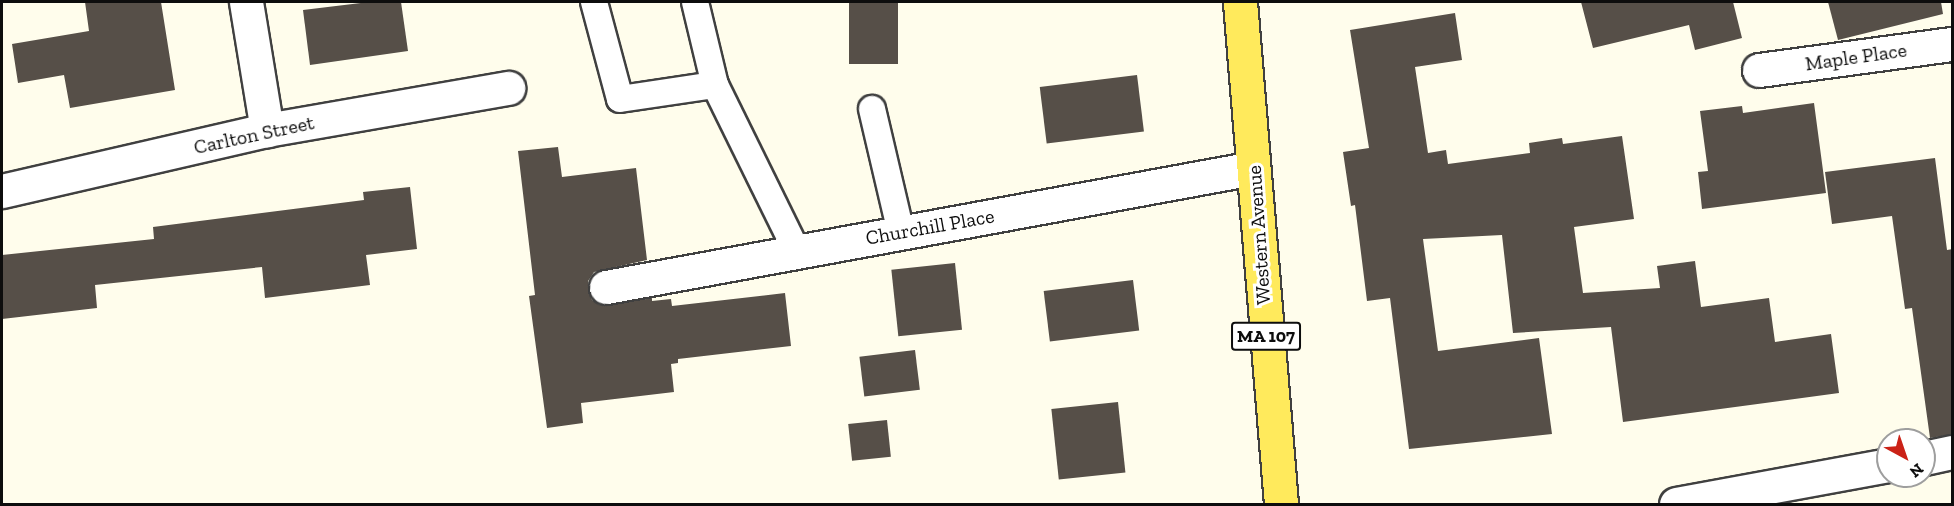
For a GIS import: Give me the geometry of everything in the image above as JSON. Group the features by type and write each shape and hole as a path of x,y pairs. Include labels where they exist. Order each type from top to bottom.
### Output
{"main road":[{"name":"Western Avenue","path":"1240,2 1281,504"}],"street":[{"path":"246,2 267,130"},
{"name":"Maple Place","path":"1759,70 1953,44"},
{"name":"Carlton Street","path":"2,191 267,130 508,88"},
{"name":"Churchill Place","path":"606,287 1253,168"},
{"path":"1936,456 1953,453"},
{"path":"1676,504 1876,467"}],"lane":[{"path":"594,2 620,99 715,85"},
{"path":"695,2 715,85 797,252"},
{"path":"872,109 901,233"}],"building":[{"path":"85,2 161,2 175,90 70,108 64,75 18,83 12,44 89,31"},
{"path":"369,2 401,2 408,51 310,65 303,10"},
{"path":"849,2 898,2 898,64 849,64"},
{"path":"1581,2 1733,2 1742,38 1695,50 1689,25 1593,48"},
{"path":"1828,2 1941,2 1943,14 1838,40"},
{"path":"1455,13 1462,60 1415,67 1428,153 1446,150 1448,164 1530,153 1529,143 1562,138 1563,144 1622,136 1634,219 1574,227 1583,293 1660,288 1657,266 1695,261 1701,307 1769,298 1775,342 1831,334 1839,393 1623,422 1611,327 1513,333 1502,235 1423,239 1438,351 1539,338 1552,434 1409,449 1390,298 1367,301 1355,205 1351,206 1343,152 1369,148 1350,30"},
{"path":"1137,75 1144,132 1047,144 1040,87"},
{"path":"1814,103 1826,193 1702,209 1698,172 1708,171 1700,111 1742,106 1743,113"},
{"path":"558,147 562,177 636,168 647,260 594,272 588,281 588,291 592,300 600,305 609,305 652,298 652,301 671,299 672,306 785,293 791,346 678,359 678,363 671,364 674,392 581,403 583,423 547,428 529,296 535,295 518,151"},
{"path":"1935,158 1947,250 1953,249 1953,434 1936,437 1936,428 1929,428 1912,308 1905,309 1892,216 1832,224 1825,172"},
{"path":"410,187 417,249 366,255 370,285 265,298 262,267 95,285 97,308 2,319 2,255 154,239 153,227 364,200 363,192"},
{"path":"955,263 962,330 898,336 891,270"},
{"path":"1133,280 1139,331 1050,342 1044,291"},
{"path":"915,350 920,390 864,397 859,357"},
{"path":"1118,402 1125,473 1059,480 1051,409"},
{"path":"887,420 891,457 852,461 848,424"}]}
